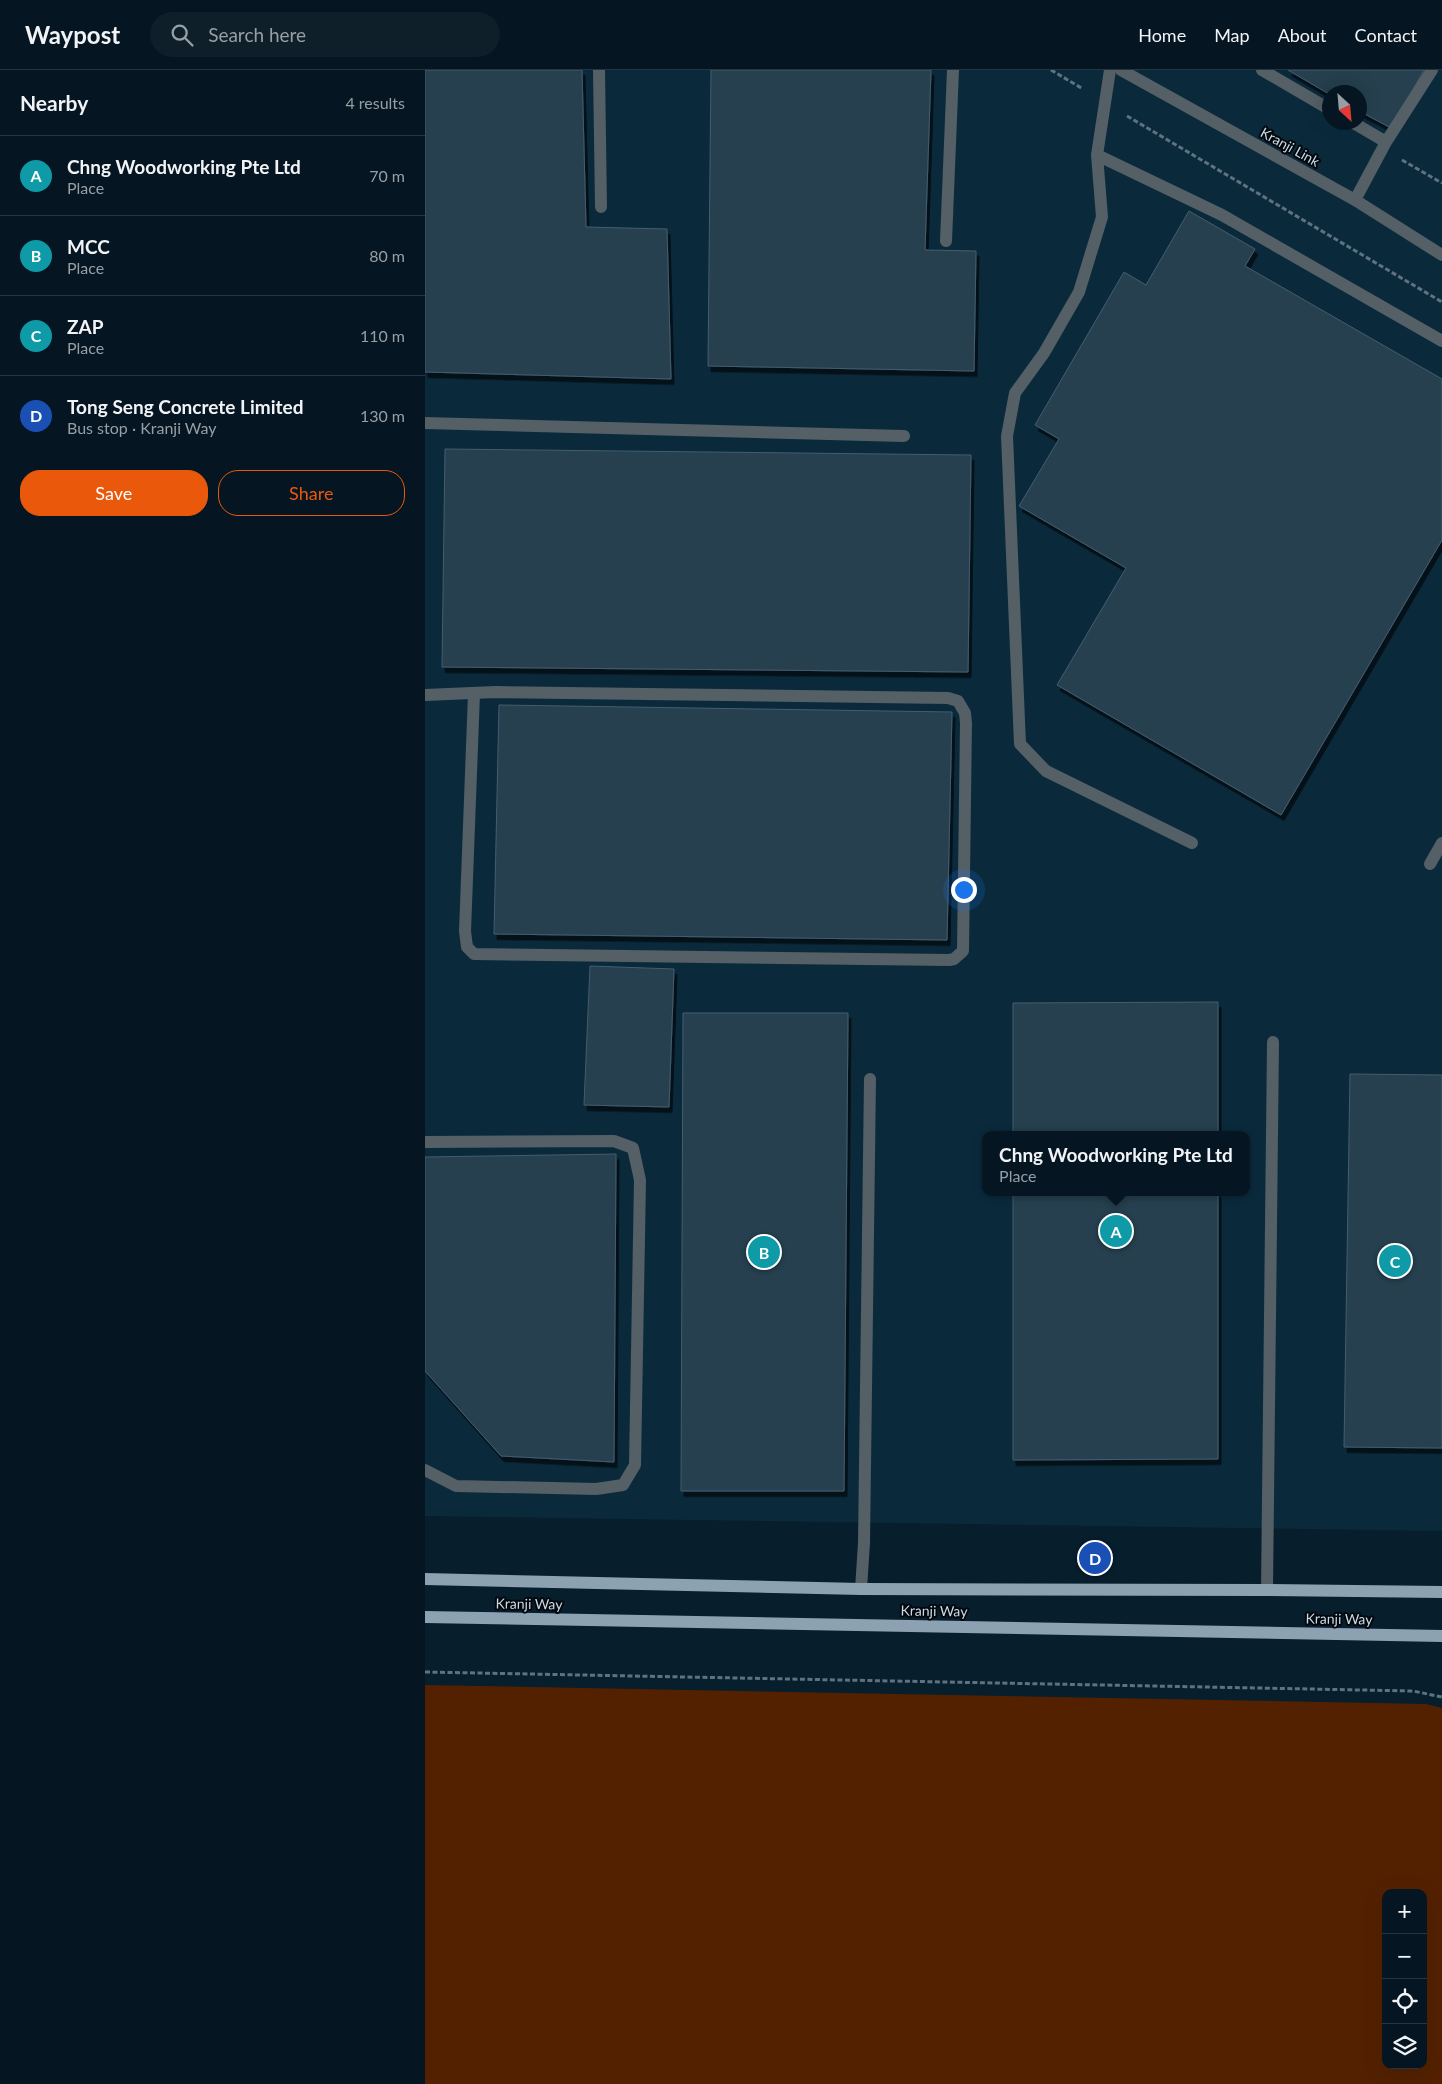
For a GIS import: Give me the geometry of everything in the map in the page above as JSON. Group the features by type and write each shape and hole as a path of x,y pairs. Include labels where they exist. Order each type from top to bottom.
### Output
{"main road":[{"name":"Kranji Way","path":"426,1579 861,1589 1442,1592"},
{"name":"Kranji Way","path":"425,1617 1442,1636"}],"street":[{"path":"599,70 601,207"},
{"path":"945,241 953,70"},
{"path":"1110,70 1103,102 1097,156 1102,217 1079,292 1044,353 1015,392 1007,436 1021,744 1046,770 1192,843"},
{"name":"Kranji Link","path":"1121,70 1355,200 1442,255"},
{"path":"1262,70 1322,105"},
{"path":"1355,200 1387,142 1432,70"},
{"path":"1366,130 1387,142"},
{"path":"1097,156 1222,215 1442,341"},
{"path":"425,423 904,436"},
{"path":"425,695 495,692 948,698 957,701 965,714 966,723 963,951 954,959 949,960 475,954 467,947 465,931 474,694"},
{"path":"1430,864 1442,843"},
{"path":"1267,1590 1273,1042"},
{"path":"861,1589 864,1543 870,1079"},
{"path":"425,1142 613,1141 633,1148 640,1180 635,1465 623,1485 596,1488 456,1486 425,1470"}],"path":[{"path":"1051,70 1442,302"},
{"path":"425,1672 1413,1691 1442,1697"}],"shaded area":[{"path":"425,70 1442,70 1442,1531 425,1516"},
{"path":"425,1685 1426,1704 1442,1708 1442,2084 425,2084"}],"building":[{"path":"425,70 582,70 586,227 667,229 671,379 425,372"},
{"path":"711,70 931,70 925,250 976,251 974,371 708,366"},
{"path":"1288,70 1424,70 1391,128 1367,115 1367,85 1322,85 1322,90"},
{"path":"1189,211 1255,249 1245,266 1442,379 1442,540 1281,815 1057,685 1126,568 1019,506 1059,439 1035,425 1124,272 1146,285"},
{"path":"445,449 971,455 968,672 442,667"},
{"path":"499,705 952,712 947,940 494,934"},
{"path":"590,966 674,969 669,1107 584,1105"},
{"path":"1218,1002 1218,1131 1013,1131 1013,1003"},
{"path":"683,1013 848,1013 844,1491 681,1491"},
{"path":"1350,1074 1442,1075 1442,1448 1344,1447"},
{"path":"616,1154 614,1462 501,1456 425,1371 425,1157"},
{"path":"1013,1196 1218,1196 1218,1459 1013,1460"}],"place":[{"name":"Chng Woodworking Pte Ltd","path":"1116,1231"},
{"name":"MCC","path":"764,1252"},
{"name":"ZAP","path":"1395,1261"},
{"name":"Tong Seng Concrete Limited","path":"1095,1558"}]}
